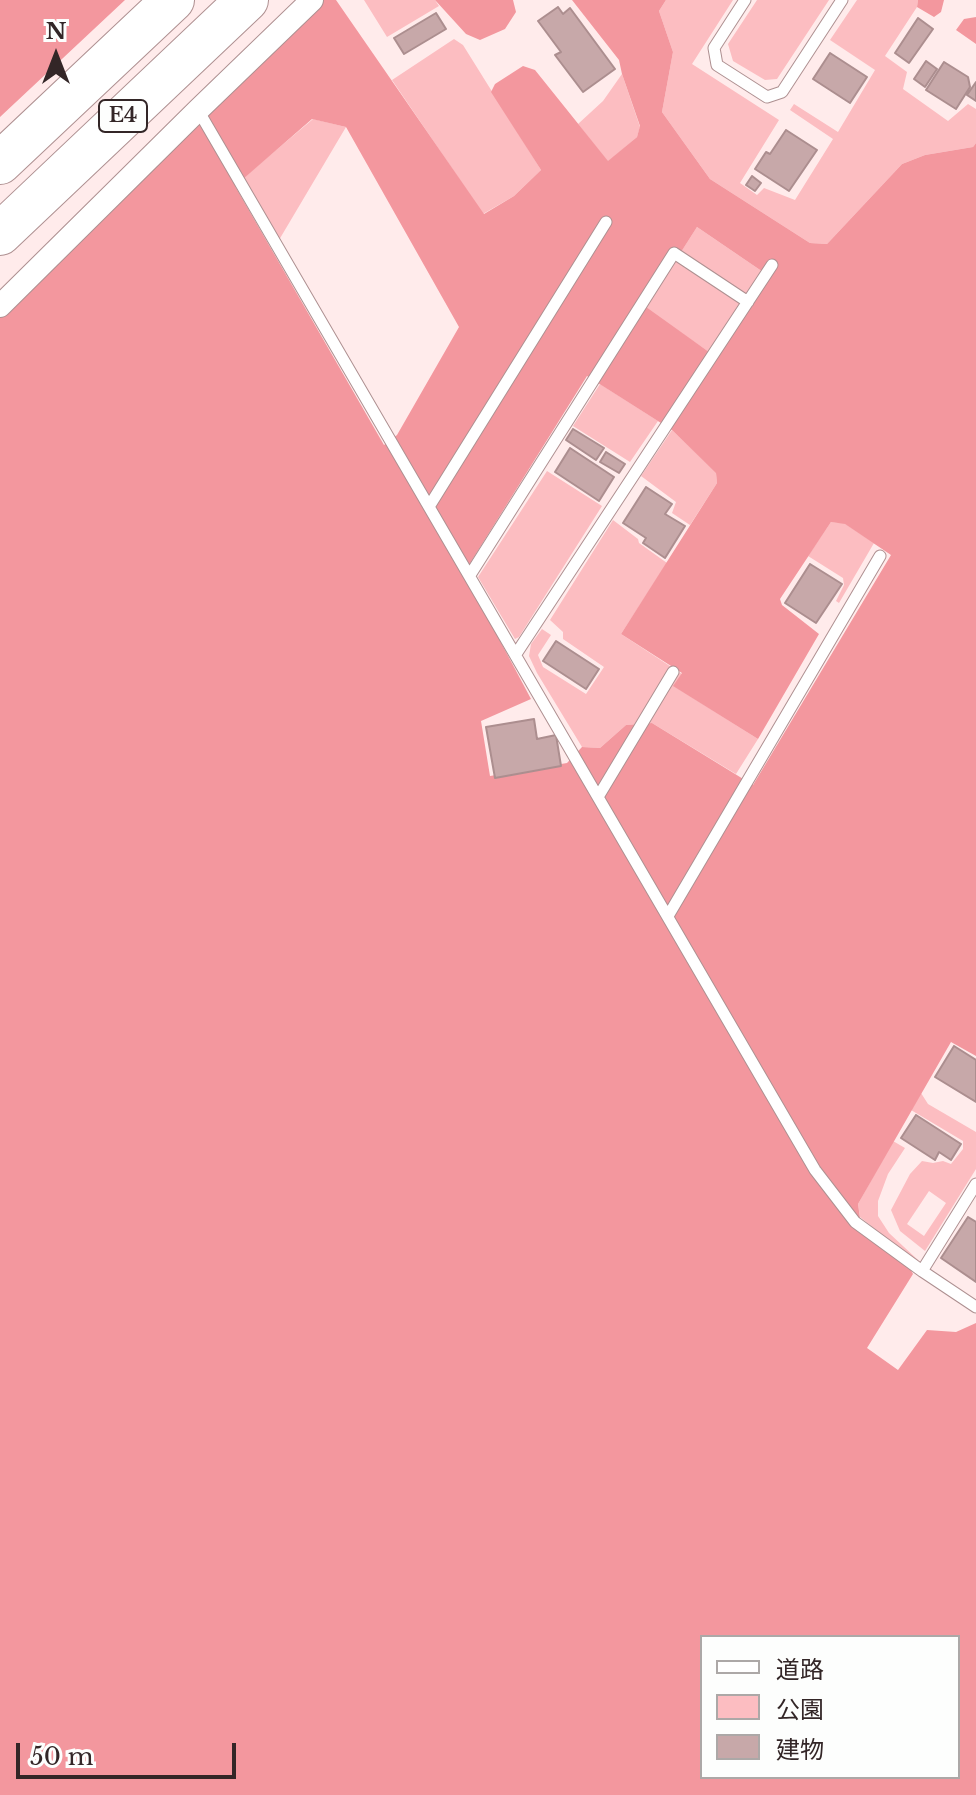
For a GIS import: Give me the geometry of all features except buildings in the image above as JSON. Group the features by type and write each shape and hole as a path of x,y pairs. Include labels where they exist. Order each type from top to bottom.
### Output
{"highway":[{"name":"E4","path":"0,163 173,0"},
{"name":"E4","path":"0,234 247,0"}],"street":[{"path":"0,306 312,0"}],"lane":[{"path":"745,0 714,48 717,65 767,97 782,92 842,0"},
{"path":"198,110 815,1170 855,1222 976,1307"},
{"path":"430,505 606,222"},
{"path":"470,575 674,253 748,302"},
{"path":"516,654 772,265"},
{"path":"668,916 880,556"},
{"path":"598,797 673,672"},
{"path":"922,1271 976,1184"}],"green space":[{"path":"364,0 435,0 439,6 387,37"},
{"path":"666,0 733,0 692,64 779,120 740,183 757,195 764,188 795,200 833,139 790,110 794,104 838,132 875,70 830,40 857,0 918,0 917,7 885,56 907,72 903,89 948,121 968,104 976,109 976,143 973,147 925,155 902,164 827,244 810,243 710,179 662,112 673,52 659,11"},
{"path":"757,0 829,0 777,79 765,80 733,61 728,44"},
{"path":"454,39 463,45 541,170 514,196 483,214 392,80"},
{"path":"622,74 640,127 637,137 608,162 578,124 603,101"},
{"path":"313,119 346,127 279,240 243,178"},
{"path":"697,227 763,272 709,352 645,308"},
{"path":"600,384 658,421 630,462 573,426"},
{"path":"672,430 716,472 717,483 690,525 672,513 676,502 641,476"},
{"path":"547,471 602,506 515,639 478,577"},
{"path":"613,520 667,563 621,634 682,674 674,686 758,739 736,774 652,723 626,725 600,748 582,747 537,673 529,656 531,644 542,629 551,635 538,655 543,667 586,694 604,667 563,639 563,632 550,620"},
{"path":"831,522 844,523 874,543 839,603 836,601 844,585 843,578 808,556"},
{"path":"921,1093 928,1104 976,1132 976,1169 925,1251 900,1231 891,1210 910,1174 922,1161 951,1164 963,1149 963,1141 911,1110","holes":["929,1191 946,1203 924,1236 907,1224"]},
{"path":"893,1141 905,1148 888,1174 878,1201 878,1216 889,1233 918,1260 916,1262 860,1217 858,1204"}],"shaded area":[{"path":"0,0 125,0 0,117"},
{"path":"323,0 336,0 484,214 514,196 541,170 491,92 495,84 523,66 535,70 608,161 637,137 640,126 619,60 572,0 666,0 659,11 673,52 662,112 710,179 810,243 827,244 902,164 925,155 973,147 976,143 976,1056 951,1042 858,1204 862,1232 913,1274 867,1348 898,1370 927,1330 956,1332 976,1323 976,1795 0,1795 0,314 195,121","holes":["312,119 346,127 459,327 397,435 384,445 235,186","697,227 763,272 709,352 646,307","587,376 672,430 716,473 717,483 621,634 682,673 673,686 758,739 819,634 782,605 780,599 831,522 845,524 891,555 753,785 652,723 626,725 600,748 582,747 567,763 490,776 481,721 531,699 464,573"]},
{"path":"435,0 513,0 516,12 505,29 480,40 466,34"},
{"path":"918,0 944,0 941,12 934,17 917,7"},
{"path":"976,17 976,44 956,30 964,19"}]}
